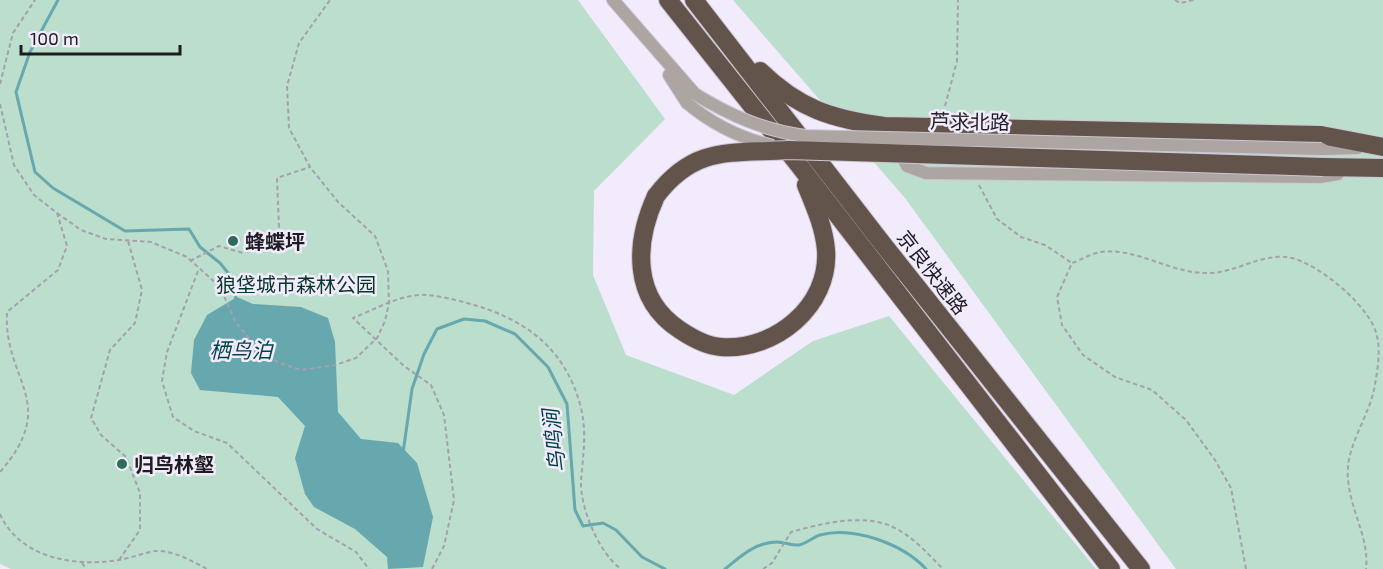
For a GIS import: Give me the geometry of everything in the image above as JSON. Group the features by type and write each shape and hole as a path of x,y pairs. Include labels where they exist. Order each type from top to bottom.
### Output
{"highway":[{"path":"668,0 794,157 1111,569"},
{"name":"京良快速路","path":"694,0 882,243 1141,569"},
{"path":"719,33 776,87 798,103 822,114 849,121 884,126 1321,135 1382,147"},
{"path":"794,157 823,227 826,253 823,277 815,299 804,315 790,327 770,338 747,345 721,347 695,340 671,324 653,303 642,281 640,242 656,196 675,173 696,160 722,155 1322,158 1382,168"}],"street":[{"name":"芦求北路","path":"613,0 691,98 703,117 744,139 794,157"},
{"name":"芦求北路","path":"691,98 758,127 805,136 1322,158 1382,147"},
{"path":"932,127 908,136 903,146 903,158 907,166 914,170 926,173 1320,177 1382,168"}],"path":[{"path":"0,84 13,33 35,0"},
{"path":"0,104 14,165 34,195 57,213 81,230 106,239 151,242 190,261 220,287 236,323 253,343 277,362 301,370 334,365 356,358 377,338 386,321 389,303 388,271 375,236 338,202 310,167 289,128 287,86 299,43 330,0"},
{"path":"945,106 957,61 958,0"},
{"path":"1175,0 1180,3 1194,0"},
{"path":"190,261 219,246 243,253 268,246 279,227 277,178 310,167"},
{"path":"979,185 997,219 1021,237 1045,245 1072,263"},
{"path":"0,472 12,458 24,436 30,411 6,333 7,312 58,270 67,246 57,213"},
{"path":"120,560 140,530 140,493 126,458 101,435 91,418 110,350 135,323 142,290 128,240"},
{"path":"1246,569 1231,488 1215,460 1186,420 1152,390 1115,377 1083,355 1062,325 1057,297 1072,263 1101,252 1127,254 1178,271 1214,273 1256,260 1292,258 1325,274 1353,296 1377,334 1378,365 1373,393 1348,466 1353,508 1368,554 1366,569"},
{"path":"198,270 167,352 162,381 173,417 194,431 226,443 317,529 356,552 369,569"},
{"path":"432,569 444,546 454,500 444,415 431,385 411,371 353,318 389,303 418,295 453,299 483,307 521,323 547,345 569,378 581,408 586,446 581,483 592,532 612,562 621,569"},
{"path":"1377,334 1383,333"},
{"path":"0,514 6,528 20,541 53,558 82,563 120,560 157,551 183,556 207,569"},
{"path":"763,569 772,563 791,532 813,526 855,520 888,525 919,544 943,569"},
{"path":"612,562 612,569"},
{"path":"82,563 86,569"}],"green space":[{"name":"狼垡城市森林公园","path":"0,0 578,0 665,119 594,191 593,275 626,355 734,395 813,341 889,316 1096,569 11,569 0,564"},
{"path":"733,0 1383,0 1383,569 1176,569 905,198"}],"water":[{"name":"栖鸟泊","path":"237,297 253,304 301,307 328,318 335,342 338,412 361,439 398,443 417,463 433,517 423,567 388,569 387,557 355,529 314,507 305,494 295,458 305,426 278,397 200,390 191,373 194,340 207,315"}],"waterway":[{"path":"58,0 30,52 16,92 35,172 53,188 125,231 189,229 200,247 220,263 233,279 236,301"},
{"name":"鸟鸣涧","path":"403,453 412,389 424,354 437,329 464,319 485,321 515,334 548,367 567,404 575,510 583,526 603,523 616,530 642,557 665,569"},
{"name":"鸟鸣涧","path":"725,569 748,551 762,545 777,542 799,545 820,535 833,533 848,533 877,539 905,552 926,569"}],"place":[{"name":"蜂蝶坪","path":"233,241"},
{"name":"归鸟林壑","path":"122,464"}]}
